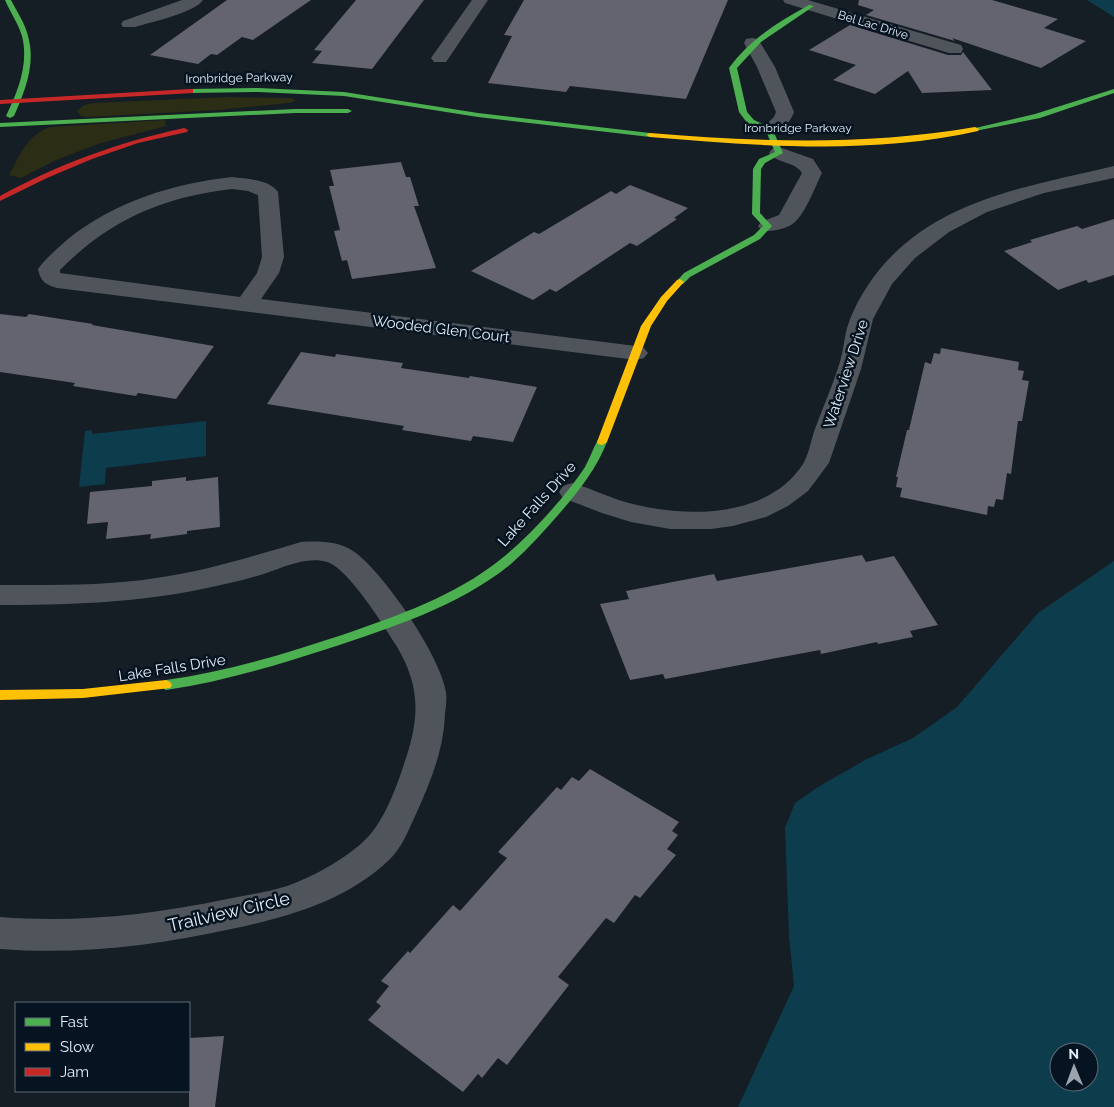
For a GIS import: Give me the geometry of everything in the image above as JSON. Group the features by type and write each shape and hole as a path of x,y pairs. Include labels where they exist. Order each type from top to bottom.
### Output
{"street":[{"path":"2,128 17,101 25,79 28,57 25,36 8,0"},
{"path":"129,24 176,9 195,0"},
{"path":"440,58 480,0"},
{"name":"Bel Lac Drive","path":"791,0 955,49"},
{"path":"752,43 766,67 786,112 774,142 757,169 756,214 768,226 787,220 812,173 806,163 774,142 743,112 733,68 740,54 752,43 811,6"},
{"name":"Ironbridge Parkway","path":"0,102 228,91 290,91 360,96 477,115 682,138 840,143 956,133 1008,124 1055,112 1114,91"},
{"path":"2,128 295,111 362,112"},
{"path":"0,199 34,179 69,163 106,149 144,138 227,123 343,111"},
{"name":"Ironbridge Parkway","path":"382,112 477,115"},
{"name":"Waterview Drive","path":"572,492 604,506 632,515 677,522 707,522 734,517 774,503 798,486 814,466 852,359 860,326 874,295 893,268 918,245 966,214 993,202 1040,188 1114,172"},
{"name":"Wooded Glen Court","path":"246,304 268,273 273,257 268,192 252,185 213,184 181,191 148,202 117,215 90,231 67,249 49,269 50,276 57,281 636,353"},
{"name":"Lake Falls Drive","path":"0,695 36,696 112,692 195,682 248,670 397,622 452,596 500,566 530,539 572,492 597,457 646,326 664,299 687,275 757,237 768,226"},
{"name":"Trailview Circle","path":"0,595 65,595 134,591 203,580 301,552 318,551 334,554 344,558 381,599 397,622 423,668 432,691 428,738 417,778 392,829 378,849 336,878 288,900 200,921 116,934 33,936 0,933"}],"green space":[{"path":"228,97 292,98 296,101 219,110 86,117 81,116 77,111 84,105 93,103"},
{"path":"165,120 166,126 101,143 56,160 21,178 9,175 25,146 35,135 50,127"}],"water":[{"path":"1087,0 1114,0 1114,17"},
{"path":"206,421 206,456 106,468 105,484 79,487 85,431 92,430 92,434"},
{"path":"1114,561 1114,1107 738,1107 794,986 789,936 785,828 795,803 818,787 867,759 913,738 957,707 1038,613"}],"building":[{"path":"227,0 311,0 253,40 242,37 217,55 211,54 198,64 150,55"},
{"path":"356,0 424,0 372,69 312,63 322,51 314,50"},
{"path":"524,0 728,0 686,99 570,86 566,92 488,83 512,36 504,35"},
{"path":"859,0 992,0 1058,19 1044,28 1086,41 1041,68 952,38 955,41 866,15 874,10 858,5"},
{"path":"850,25 948,55 961,55 963,52 992,90 922,93 908,71 875,94 833,80 856,65 809,50"},
{"path":"401,162 406,177 410,177 419,206 414,206 436,268 352,279 347,260 342,261 334,231 340,230 329,186 334,186 330,170"},
{"path":"630,185 688,208 674,218 677,219 637,246 630,243 556,292 550,289 533,300 471,271 534,232 539,234 611,191 616,194"},
{"path":"1114,219 1114,275 1089,283 1086,280 1058,290 1004,251 1032,242 1030,240 1077,226 1082,229"},
{"path":"0,314 26,317 29,314 214,346 176,399 138,393 136,396 73,386 75,383 0,372"},
{"path":"941,348 1019,362 1018,370 1024,371 1022,380 1029,381 1022,421 1018,421 1011,474 1007,473 1003,500 996,499 994,507 988,506 987,515 900,497 902,488 896,487 898,477 896,477 925,362 931,364 934,353 940,354"},
{"path":"301,352 335,357 336,354 403,363 401,368 469,378 470,376 537,387 513,442 473,436 471,441 402,430 404,426 267,404"},
{"path":"186,477 186,481 218,477 220,527 187,531 187,534 150,539 151,534 106,539 108,522 87,524 90,492 152,486 152,481"},
{"path":"862,555 866,562 894,556 938,625 910,631 913,637 878,644 877,642 821,654 820,650 665,679 663,674 630,680 600,604 629,599 626,591 714,574 717,581"},
{"path":"590,769 679,822 672,831 678,835 667,849 676,855 640,898 635,895 614,923 606,918 558,977 569,985 507,1065 498,1058 482,1078 478,1074 463,1092 368,1020 381,1006 376,1002 389,986 381,981 408,951 410,953 453,905 460,911 507,858 498,852 557,787 561,790 572,777 579,781"},
{"path":"224,1036 215,1107 189,1107 190,1038"}],"traffic: fast":[{"path":"8,0 25,36 28,57 19,97 10,116"},
{"path":"680,282 687,275 757,237 768,226 756,214 757,169 762,161 779,153 769,130 751,122 743,112 733,68 749,48 768,32 811,6"},
{"path":"190,91 258,90 344,94 478,115 650,135"},
{"path":"975,129 1037,116 1114,91"},
{"path":"0,125 295,111 348,111"},
{"path":"166,685 223,675 298,654 411,614 478,581 515,554 563,502 594,461 602,442"}],"traffic: slow":[{"path":"650,135 812,144 894,140 935,136 975,129"},
{"path":"602,442 646,326 664,299 680,282"},
{"path":"0,695 83,693 166,685"}],"traffic: jam":[{"path":"0,102 190,91"},
{"path":"0,199 44,176 89,157 160,135 184,130"}]}
